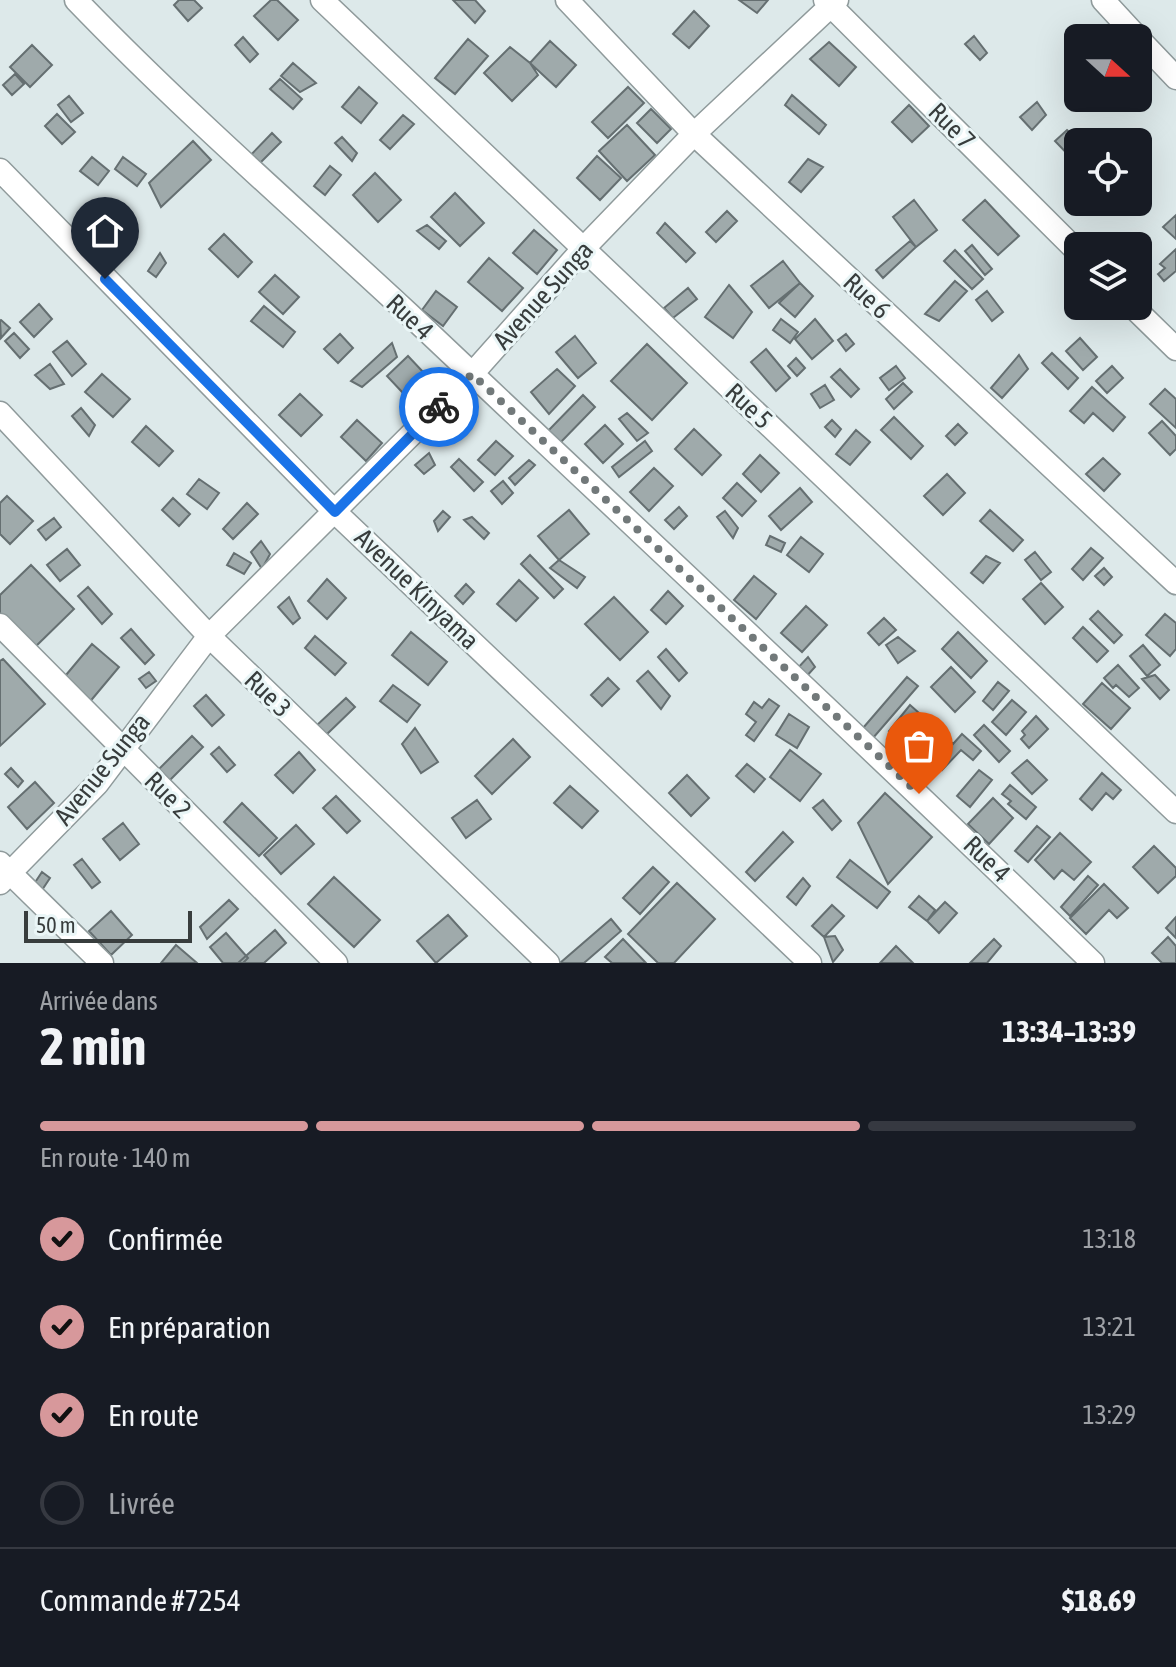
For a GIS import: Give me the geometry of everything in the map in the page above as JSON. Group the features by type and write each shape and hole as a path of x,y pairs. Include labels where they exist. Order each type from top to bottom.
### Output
{"street":[{"name":"Rue 4","path":"76,0 219,142 472,374 942,816 1093,963"},
{"name":"Rue 5","path":"322,0 1176,812"},
{"name":"Rue 6","path":"567,0 694,134 1176,583"},
{"path":"1103,0 1125,24"},
{"name":"Avenue Sunga","path":"3,873 97,784 209,636 472,374 583,249 694,134 831,2"},
{"name":"Rue 7","path":"831,2 1064,238"},
{"path":"1152,53 1176,78"},
{"name":"Avenue Kinyama","path":"0,170 335,512 810,963"},
{"path":"1146,320 1176,349"},
{"name":"Rue 3","path":"0,413 209,636 548,963"},
{"name":"Rue 2","path":"0,625 336,963"},
{"path":"3,873 102,963"}],"building":[{"path":"179,0 194,0 202,8 188,21 174,5"},
{"path":"271,0 277,0 298,20 278,40 254,16"},
{"path":"453,0 475,0 485,11 475,23"},
{"path":"739,0 768,0 757,13"},
{"path":"694,11 709,26 689,48 673,34"},
{"path":"974,36 987,53 980,60 965,44"},
{"path":"243,37 258,54 250,62 235,45"},
{"path":"468,39 488,56 455,94 435,78"},
{"path":"550,41 576,65 556,87 530,63"},
{"path":"829,42 856,67 839,86 810,59"},
{"path":"32,45 52,65 30,87 10,67"},
{"path":"510,47 530,63 538,75 512,101 484,73"},
{"path":"293,63 316,83 300,92 281,76"},
{"path":"15,74 24,84 12,95 3,85"},
{"path":"280,79 302,99 293,109 270,89"},
{"path":"359,87 377,103 361,123 342,107"},
{"path":"628,87 644,103 608,138 592,122"},
{"path":"792,95 826,125 819,134 785,105"},
{"path":"69,96 83,113 71,122 58,105"},
{"path":"1037,102 1046,115 1032,130 1020,117"},
{"path":"909,105 929,126 912,142 892,122"},
{"path":"651,109 671,129 657,143 637,123"},
{"path":"57,114 75,132 62,144 45,126"},
{"path":"403,115 414,124 390,149 380,140"},
{"path":"627,125 655,155 627,181 599,151"},
{"path":"272,133 281,142 256,167 244,162"},
{"path":"1064,133 1064,150 1055,141"},
{"path":"342,137 357,153 352,161 335,143"},
{"path":"193,141 211,160 161,207 149,183"},
{"path":"597,156 621,178 600,200 577,178"},
{"path":"92,157 109,171 98,185 80,171"},
{"path":"123,157 146,174 137,186 115,169"},
{"path":"808,159 823,167 801,192 789,182"},
{"path":"330,166 341,175 325,195 314,186"},
{"path":"375,173 401,200 378,222 353,195"},
{"path":"455,193 484,223 460,246 431,217"},
{"path":"914,200 937,230 916,247 893,217"},
{"path":"985,200 1019,236 998,255 963,220"},
{"path":"727,211 737,221 716,242 706,232"},
{"path":"1176,215 1176,239 1163,227"},
{"path":"665,223 695,253 686,262 657,233"},
{"path":"427,225 446,241 439,249 417,231"},
{"path":"534,230 557,250 537,274 513,253"},
{"path":"224,234 252,262 238,277 209,249"},
{"path":"910,241 916,247 883,278 876,270"},
{"path":"972,245 992,269 985,275 965,251"},
{"path":"1176,249 1176,271 1164,281 1158,274 1165,268 1160,264"},
{"path":"955,250 983,279 972,289 944,261"},
{"path":"160,253 166,263 156,277 148,271"},
{"path":"489,258 523,288 502,311 468,282"},
{"path":"783,261 800,283 769,308 751,286"},
{"path":"275,275 299,297 283,314 259,292"},
{"path":"955,281 967,291 939,321 925,314"},
{"path":"800,283 813,296 795,317 779,303"},
{"path":"729,285 752,312 733,338 705,317"},
{"path":"688,288 697,299 673,318 664,308"},
{"path":"436,291 457,307 443,326 422,310"},
{"path":"987,291 1003,312 992,321 976,300"},
{"path":"39,304 52,319 34,337 20,322"},
{"path":"264,306 295,332 283,347 251,321"},
{"path":"781,319 798,332 790,343 773,330"},
{"path":"815,319 833,341 812,359 795,339"},
{"path":"0,321 10,328 1,338"},
{"path":"14,333 29,349 20,358 5,341"},
{"path":"340,334 353,348 338,363 324,349"},
{"path":"846,334 854,344 846,351 838,340"},
{"path":"575,336 596,363 578,378 556,352"},
{"path":"1080,338 1097,357 1083,370 1066,351"},
{"path":"67,341 86,364 72,376 53,352"},
{"path":"392,343 397,357 362,387 351,381"},
{"path":"647,344 687,383 652,420 611,381"},
{"path":"766,349 790,378 776,391 751,362"},
{"path":"1052,353 1078,378 1068,389 1042,363"},
{"path":"1019,355 1028,369 1002,398 991,388"},
{"path":"408,356 424,373 403,393 387,376"},
{"path":"796,358 805,368 797,376 788,366"},
{"path":"50,364 64,384 50,389 35,375"},
{"path":"896,366 905,378 889,390 880,378"},
{"path":"1112,366 1123,378 1107,393 1096,381"},
{"path":"557,369 575,386 549,414 531,392"},
{"path":"840,369 859,389 851,397 831,377"},
{"path":"102,374 130,399 113,417 85,392"},
{"path":"903,383 912,392 894,409 886,399"},
{"path":"825,385 834,400 820,408 811,394"},
{"path":"1092,387 1125,417 1113,431 1093,413 1084,423 1070,411"},
{"path":"1165,389 1176,399 1176,428 1150,404"},
{"path":"300,394 322,415 301,436 279,415"},
{"path":"583,395 595,407 558,445 546,433"},
{"path":"81,408 95,425 89,436 72,416"},
{"path":"627,413 648,433 637,441 619,419"},
{"path":"894,417 923,446 911,459 881,430"},
{"path":"357,420 382,443 366,461 341,437"},
{"path":"832,420 841,429 835,437 825,427"},
{"path":"1162,421 1176,436 1176,449 1170,455 1149,433"},
{"path":"958,424 967,433 955,445 946,436"},
{"path":"605,425 623,444 603,463 585,444"},
{"path":"146,426 173,451 159,466 132,442"},
{"path":"694,429 721,455 702,475 675,449"},
{"path":"856,430 870,442 850,465 836,454"},
{"path":"496,441 513,456 495,475 478,460"},
{"path":"645,441 652,451 619,477 612,467"},
{"path":"429,453 435,465 424,474 415,465"},
{"path":"760,455 779,473 761,492 743,474"},
{"path":"1103,458 1120,474 1104,491 1086,474"},
{"path":"459,459 483,482 474,491 451,467"},
{"path":"529,460 535,465 515,485 509,478"},
{"path":"654,468 673,486 649,511 630,492"},
{"path":"947,474 965,493 943,515 924,496"},
{"path":"199,479 219,493 207,509 187,494"},
{"path":"503,481 513,493 502,504 491,491"},
{"path":"737,483 756,501 742,516 723,498"},
{"path":"800,488 812,502 781,530 769,516"},
{"path":"7,496 33,521 10,544 0,534 0,503"},
{"path":"173,498 190,514 179,526 162,510"},
{"path":"247,503 258,514 233,539 223,529"},
{"path":"679,507 687,516 674,529 665,520"},
{"path":"569,510 589,534 559,560 538,536"},
{"path":"990,510 1023,540 1013,551 980,521"},
{"path":"443,511 450,517 438,531 434,521"},
{"path":"725,511 738,528 733,538 717,517"},
{"path":"472,517 489,533 484,539 464,520"},
{"path":"54,518 61,527 46,540 38,530"},
{"path":"770,536 785,543 781,552 766,545"},
{"path":"801,537 823,554 809,572 787,555"},
{"path":"261,541 270,554 262,569 251,552"},
{"path":"1091,548 1103,558 1083,580 1072,569"},
{"path":"67,549 80,565 60,581 47,565"},
{"path":"1035,552 1051,572 1041,580 1025,560"},
{"path":"234,553 251,563 244,574 227,565"},
{"path":"530,555 563,589 554,598 521,564"},
{"path":"986,556 1000,563 983,583 971,573"},
{"path":"559,560 585,577 577,588 550,568"},
{"path":"31,565 74,609 32,650 0,618 0,595"},
{"path":"1104,568 1112,577 1104,585 1095,576"},
{"path":"754,576 776,594 756,619 734,600"},
{"path":"327,579 346,598 327,619 308,601"},
{"path":"519,580 538,598 516,621 497,604"},
{"path":"1041,583 1063,607 1045,624 1023,599"},
{"path":"466,584 474,592 463,604 455,596"},
{"path":"88,587 112,614 102,624 78,596"},
{"path":"668,591 683,606 666,624 651,610"},
{"path":"289,597 300,618 293,624 278,607"},
{"path":"614,597 648,632 620,660 585,624"},
{"path":"806,606 827,625 802,652 781,633"},
{"path":"1098,611 1122,635 1114,643 1090,619"},
{"path":"1165,614 1176,623 1176,649 1170,656 1146,635"},
{"path":"884,618 896,630 879,645 868,633"},
{"path":"1083,627 1108,651 1097,662 1073,638"},
{"path":"131,629 154,655 145,664 121,638"},
{"path":"411,632 447,662 428,685 392,655"},
{"path":"958,632 987,661 971,678 942,649"},
{"path":"315,636 346,663 335,675 305,648"},
{"path":"898,637 915,651 898,663 886,645"},
{"path":"92,644 119,667 88,704 61,681"},
{"path":"1143,645 1160,665 1147,676 1130,656"},
{"path":"666,649 687,673 679,681 658,657"},
{"path":"808,657 815,667 805,678 796,670"},
{"path":"3,659 45,704 0,746 0,661"},
{"path":"1118,665 1139,688 1129,697 1116,685 1113,688 1104,678"},
{"path":"951,667 975,692 955,712 931,687"},
{"path":"648,671 670,696 661,709 637,681"},
{"path":"149,672 156,681 146,688 139,679"},
{"path":"1155,675 1169,690 1160,699 1142,679"},
{"path":"907,677 918,686 873,738 863,728"},
{"path":"608,678 619,689 602,706 591,695"},
{"path":"998,682 1009,691 993,710 983,701"},
{"path":"1102,683 1130,708 1111,729 1083,704"},
{"path":"393,685 420,705 407,722 380,701"},
{"path":"206,695 224,715 212,726 194,706"},
{"path":"346,698 355,707 325,736 316,726"},
{"path":"769,699 779,706 754,741 746,735 756,722 746,714 754,702 762,708"},
{"path":"1012,700 1026,712 1006,735 992,722"},
{"path":"910,705 945,736 924,761 889,731"},
{"path":"789,714 809,727 797,748 776,735"},
{"path":"1036,716 1048,729 1029,748 1021,739 1025,735 1022,731"},
{"path":"984,725 1010,751 999,762 974,735"},
{"path":"415,728 438,762 421,773 402,744"},
{"path":"962,734 981,751 973,760 961,750 942,770 930,759 948,739 953,744"},
{"path":"192,736 203,747 168,782 157,771"},
{"path":"513,739 530,757 492,794 475,776"},
{"path":"219,747 235,765 227,772 211,754"},
{"path":"790,750 821,774 800,801 770,777"},
{"path":"299,752 315,770 293,793 275,775"},
{"path":"1027,760 1047,780 1032,794 1012,773"},
{"path":"747,764 765,779 754,792 736,776"},
{"path":"11,768 23,781 18,787 5,774"},
{"path":"979,770 992,780 970,807 957,796"},
{"path":"1102,773 1121,790 1113,799 1106,793 1092,810 1080,799"},
{"path":"687,775 709,798 691,816 669,793"},
{"path":"35,782 54,803 27,829 8,807"},
{"path":"1010,785 1036,807 1026,819 1008,804 1011,801 1002,794"},
{"path":"570,786 598,811 582,828 554,803"},
{"path":"885,793 932,837 888,884 858,823"},
{"path":"336,796 360,821 347,833 323,808"},
{"path":"993,798 1013,818 989,844 968,824"},
{"path":"477,800 491,819 466,838 452,818"},
{"path":"823,800 841,821 832,830 813,808"},
{"path":"242,803 277,838 259,856 224,822"},
{"path":"123,823 139,844 120,860 103,839"},
{"path":"296,825 314,844 281,874 264,855"},
{"path":"1037,826 1050,837 1028,862 1015,851"},
{"path":"783,832 793,842 755,881 746,872"},
{"path":"1060,833 1091,862 1074,880 1062,870 1054,879 1035,860"},
{"path":"1154,846 1176,868 1176,876 1158,893 1133,867"},
{"path":"82,859 100,882 92,888 74,865"},
{"path":"850,860 890,892 877,908 837,877"},
{"path":"653,867 669,882 640,914 623,898"},
{"path":"42,872 50,878 42,890 34,884"},
{"path":"1088,876 1098,885 1070,916 1061,907"},
{"path":"334,877 380,920 354,947 308,904"},
{"path":"803,878 810,886 796,905 787,897"},
{"path":"677,883 715,919 674,963 658,963 628,934"},
{"path":"1104,884 1128,908 1117,918 1109,910 1086,934 1070,918"},
{"path":"919,896 935,910 927,921 909,907"},
{"path":"229,900 238,909 207,939 200,927"},
{"path":"945,902 957,913 939,933 927,921"},
{"path":"832,905 844,916 824,937 812,926"},
{"path":"111,911 132,935 111,955 89,931"},
{"path":"448,915 467,936 436,963 417,941"},
{"path":"1176,917 1176,938 1166,928"},
{"path":"611,919 621,931 584,963 560,963"},
{"path":"275,930 286,943 264,963 238,963"},
{"path":"226,933 248,958 243,963 223,963 210,947"},
{"path":"835,936 843,950 833,962 824,937"},
{"path":"1168,937 1176,946 1176,963 1162,963 1152,953"},
{"path":"623,939 646,963 612,963 605,957"},
{"path":"994,939 1001,946 987,963 970,963"},
{"path":"176,945 197,963 161,963"},
{"path":"896,946 913,963 880,963"}],"way so far":[{"path":"439,407 472,374 919,794"}],"route":[{"path":"105,279 335,512 439,407"}]}
